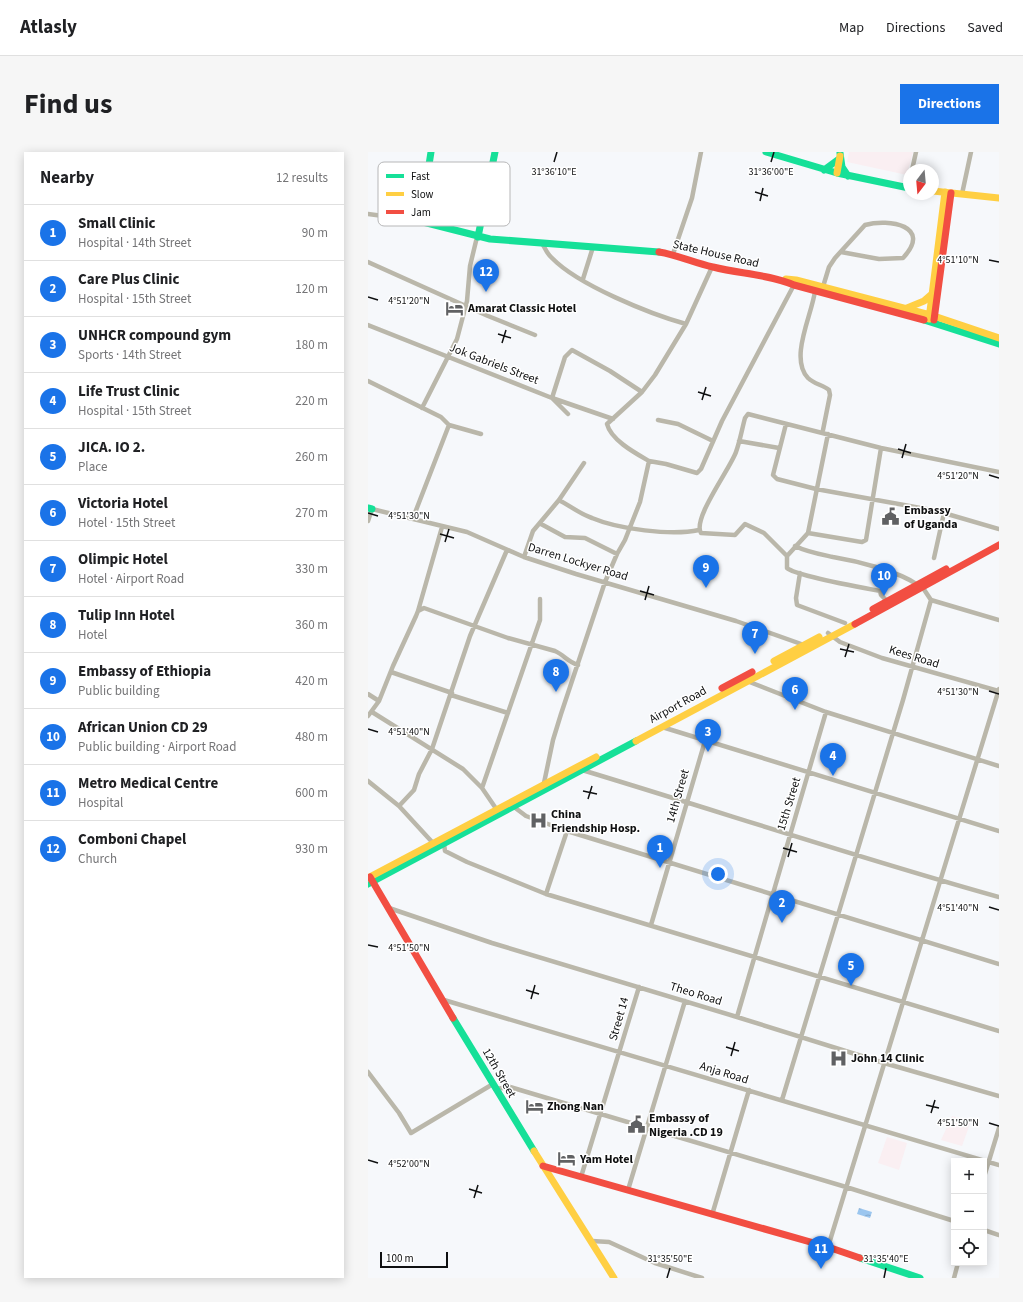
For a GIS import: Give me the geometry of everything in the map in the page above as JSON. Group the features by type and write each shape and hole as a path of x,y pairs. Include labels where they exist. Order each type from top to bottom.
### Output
{"main road":[{"path":"430,162 431,152"},
{"path":"493,162 495,152"},
{"path":"766,152 848,176 903,185"},
{"path":"824,170 840,155"},
{"path":"836,173 840,155"},
{"path":"840,155 842,167 848,176"},
{"path":"939,192 999,198"},
{"path":"931,319 948,193"},
{"name":"State House Road","path":"438,226 477,237 673,254 712,267 795,282 820,290"},
{"path":"477,237 479,226"},
{"path":"931,319 932,294 943,231"},
{"path":"820,290 931,319"},
{"path":"820,290 905,308 999,344"},
{"path":"905,308 924,301 932,294"},
{"path":"966,331 999,338"},
{"name":"Airport Road","path":"369,879 544,783 580,768 662,727 804,645 830,634 845,623 920,586 999,540"},
{"name":"Airport Road","path":"369,879 444,844 514,807 580,768 744,679 999,545"},
{"name":"12th Street","path":"369,879 389,908 494,1087 614,1278"},
{"path":"543,1166 712,1216 828,1247 920,1278"}],"street":[{"path":"673,254 692,198 701,152"},
{"path":"913,164 916,152"},
{"path":"962,194 971,152"},
{"name":"State House Road","path":"368,214 378,215"},
{"path":"823,430 830,395 829,390 807,377 803,369 800,353 820,290 830,267 841,252 864,225 874,222 900,224 907,227 912,235 912,247 903,258 879,259 841,252"},
{"path":"422,408 457,338 465,306 470,266 477,237"},
{"path":"542,243 552,259 583,279 660,316 686,324"},
{"path":"583,279 593,246"},
{"path":"368,262 465,306 536,335"},
{"path":"712,267 686,324 655,375 642,392 607,424 611,435 627,446 629,450 649,461 666,464 697,473 795,282"},
{"name":"Jok Gabriels Street","path":"368,325 552,398 613,419"},
{"path":"568,414 552,398 565,357 572,350 610,371 642,392"},
{"path":"368,381 441,417 450,425 482,434"},
{"path":"699,530 702,513 733,458 745,418 748,414 881,448 999,472"},
{"path":"658,420 678,424 713,441"},
{"path":"786,424 773,475 775,478 816,489 944,513 999,529"},
{"path":"413,518 450,425"},
{"path":"828,434 808,533 794,546 787,556 787,568 800,573 880,591 881,595 887,601"},
{"path":"739,441 779,448"},
{"path":"808,533 862,542 865,541 881,448"},
{"path":"544,783 553,740 605,582 617,554 631,528 640,502 649,461"},
{"path":"524,557 533,531 541,524 559,500 584,463"},
{"path":"559,500 594,519 631,528 678,533 699,530 701,533 708,535 736,535 745,524 764,533 787,556"},
{"path":"368,521 370,508"},
{"name":"Darren Lockyer Road","path":"370,508 467,532 524,557 736,621 804,645"},
{"path":"934,558 944,513"},
{"path":"541,524 565,537 585,538 617,554"},
{"path":"368,716 379,701 418,611 442,527"},
{"path":"794,546 807,552 835,557 900,575 920,586 931,600 999,620"},
{"path":"399,806 414,790 419,774 432,749 474,627 507,550"},
{"path":"800,573 796,598 797,605 845,623"},
{"path":"482,788 540,617 540,599"},
{"path":"782,1100 876,793 913,668 931,600"},
{"path":"418,611 425,609 474,627 555,651 569,662 578,665"},
{"name":"Kees Road","path":"830,634 844,644 913,668 999,691"},
{"path":"391,672 451,694 508,712"},
{"path":"744,679 826,712 999,766"},
{"path":"828,1247 939,880 960,818 999,691"},
{"path":"368,694 379,701"},
{"path":"372,712 463,769 482,788 497,810"},
{"name":"15th Street","path":"737,1017 826,712"},
{"path":"662,727 999,831"},
{"name":"14th Street","path":"651,925 670,864 686,801 705,741"},
{"path":"580,768 790,835 999,897"},
{"path":"368,780 399,806 433,843"},
{"path":"514,807 526,816 567,831 670,864 999,964"},
{"path":"546,894 567,831"},
{"path":"444,844 446,851 467,862 546,894 999,1031"},
{"name":"Theo Road","path":"389,908 492,943 801,1036 884,1063 999,1096"},
{"name":"Street 14","path":"581,1177 639,987"},
{"name":"Anja Road","path":"444,1000 999,1165"},
{"path":"628,1190 685,1001"},
{"path":"368,1072 399,1112 411,1133 494,1087 510,1087 846,1187 951,1220"},
{"path":"712,1216 749,1090"},
{"path":"987,1168 999,1128"},
{"path":"987,1231 999,1235"},
{"path":"592,1241 609,1242 655,1263 702,1278"},
{"path":"954,1278 957,1266"}],"shaded area":[{"path":"849,152 913,152 910,164 903,164 903,174 847,162"},
{"path":"952,1116 971,1121 962,1146 941,1140"},
{"path":"887,1137 907,1143 899,1170 878,1163"}],"water":[{"path":"859,1208 872,1212 870,1218 857,1214"}],"traffic: fast":[{"path":"429,162 431,152"},
{"path":"493,162 495,152"},
{"path":"766,152 837,173 903,187"},
{"path":"840,153 842,167 848,176"},
{"path":"824,170 839,159"},
{"path":"439,226 490,239 659,252"},
{"path":"478,237 480,226"},
{"path":"924,320 999,344"},
{"path":"368,508 372,509"},
{"path":"368,884 636,741"},
{"path":"453,1018 534,1151"},
{"path":"860,1258 920,1278"}],"traffic: slow":[{"path":"837,173 840,156"},
{"path":"939,192 999,198"},
{"path":"929,319 945,192"},
{"path":"786,279 796,280 934,316 999,338"},
{"path":"907,308 924,301 932,294"},
{"path":"636,741 855,624"},
{"path":"774,661 819,637"},
{"path":"368,878 596,757"},
{"path":"534,1151 614,1278"}],"traffic: jam":[{"path":"934,320 951,193"},
{"path":"659,252 713,267 784,281 924,320"},
{"path":"855,624 999,545"},
{"path":"873,609 946,569"},
{"path":"722,688 752,672"},
{"path":"370,877 453,1018"},
{"path":"543,1166 828,1247 860,1258"}],"place":[{"name":"Comboni Chapel","path":"486,292"},
{"name":"Amarat Classic Hotel","path":"455,308"},
{"name":"Embassy of Uganda","path":"891,517"},
{"name":"Embassy of Ethiopia","path":"706,588"},
{"name":"African Union CD 29","path":"884,596"},
{"name":"Olimpic Hotel","path":"755,654"},
{"name":"Tulip Inn Hotel","path":"556,692"},
{"name":"Victoria Hotel","path":"795,710"},
{"name":"UNHCR compound gym","path":"708,752"},
{"name":"Life Trust Clinic","path":"833,776"},
{"name":"China Friendship Hosp.","path":"538,821"},
{"name":"Small Clinic","path":"660,868"},
{"name":"Care Plus Clinic","path":"782,923"},
{"name":"JICA. IO 2.","path":"851,986"},
{"name":"John 14 Clinic","path":"838,1058"},
{"name":"Zhong Nan","path":"534,1106"},
{"name":"Embassy of Nigeria .CD 19","path":"636,1125"},
{"name":"Yam Hotel","path":"567,1159"},
{"name":"Metro Medical Centre","path":"821,1269"}]}
